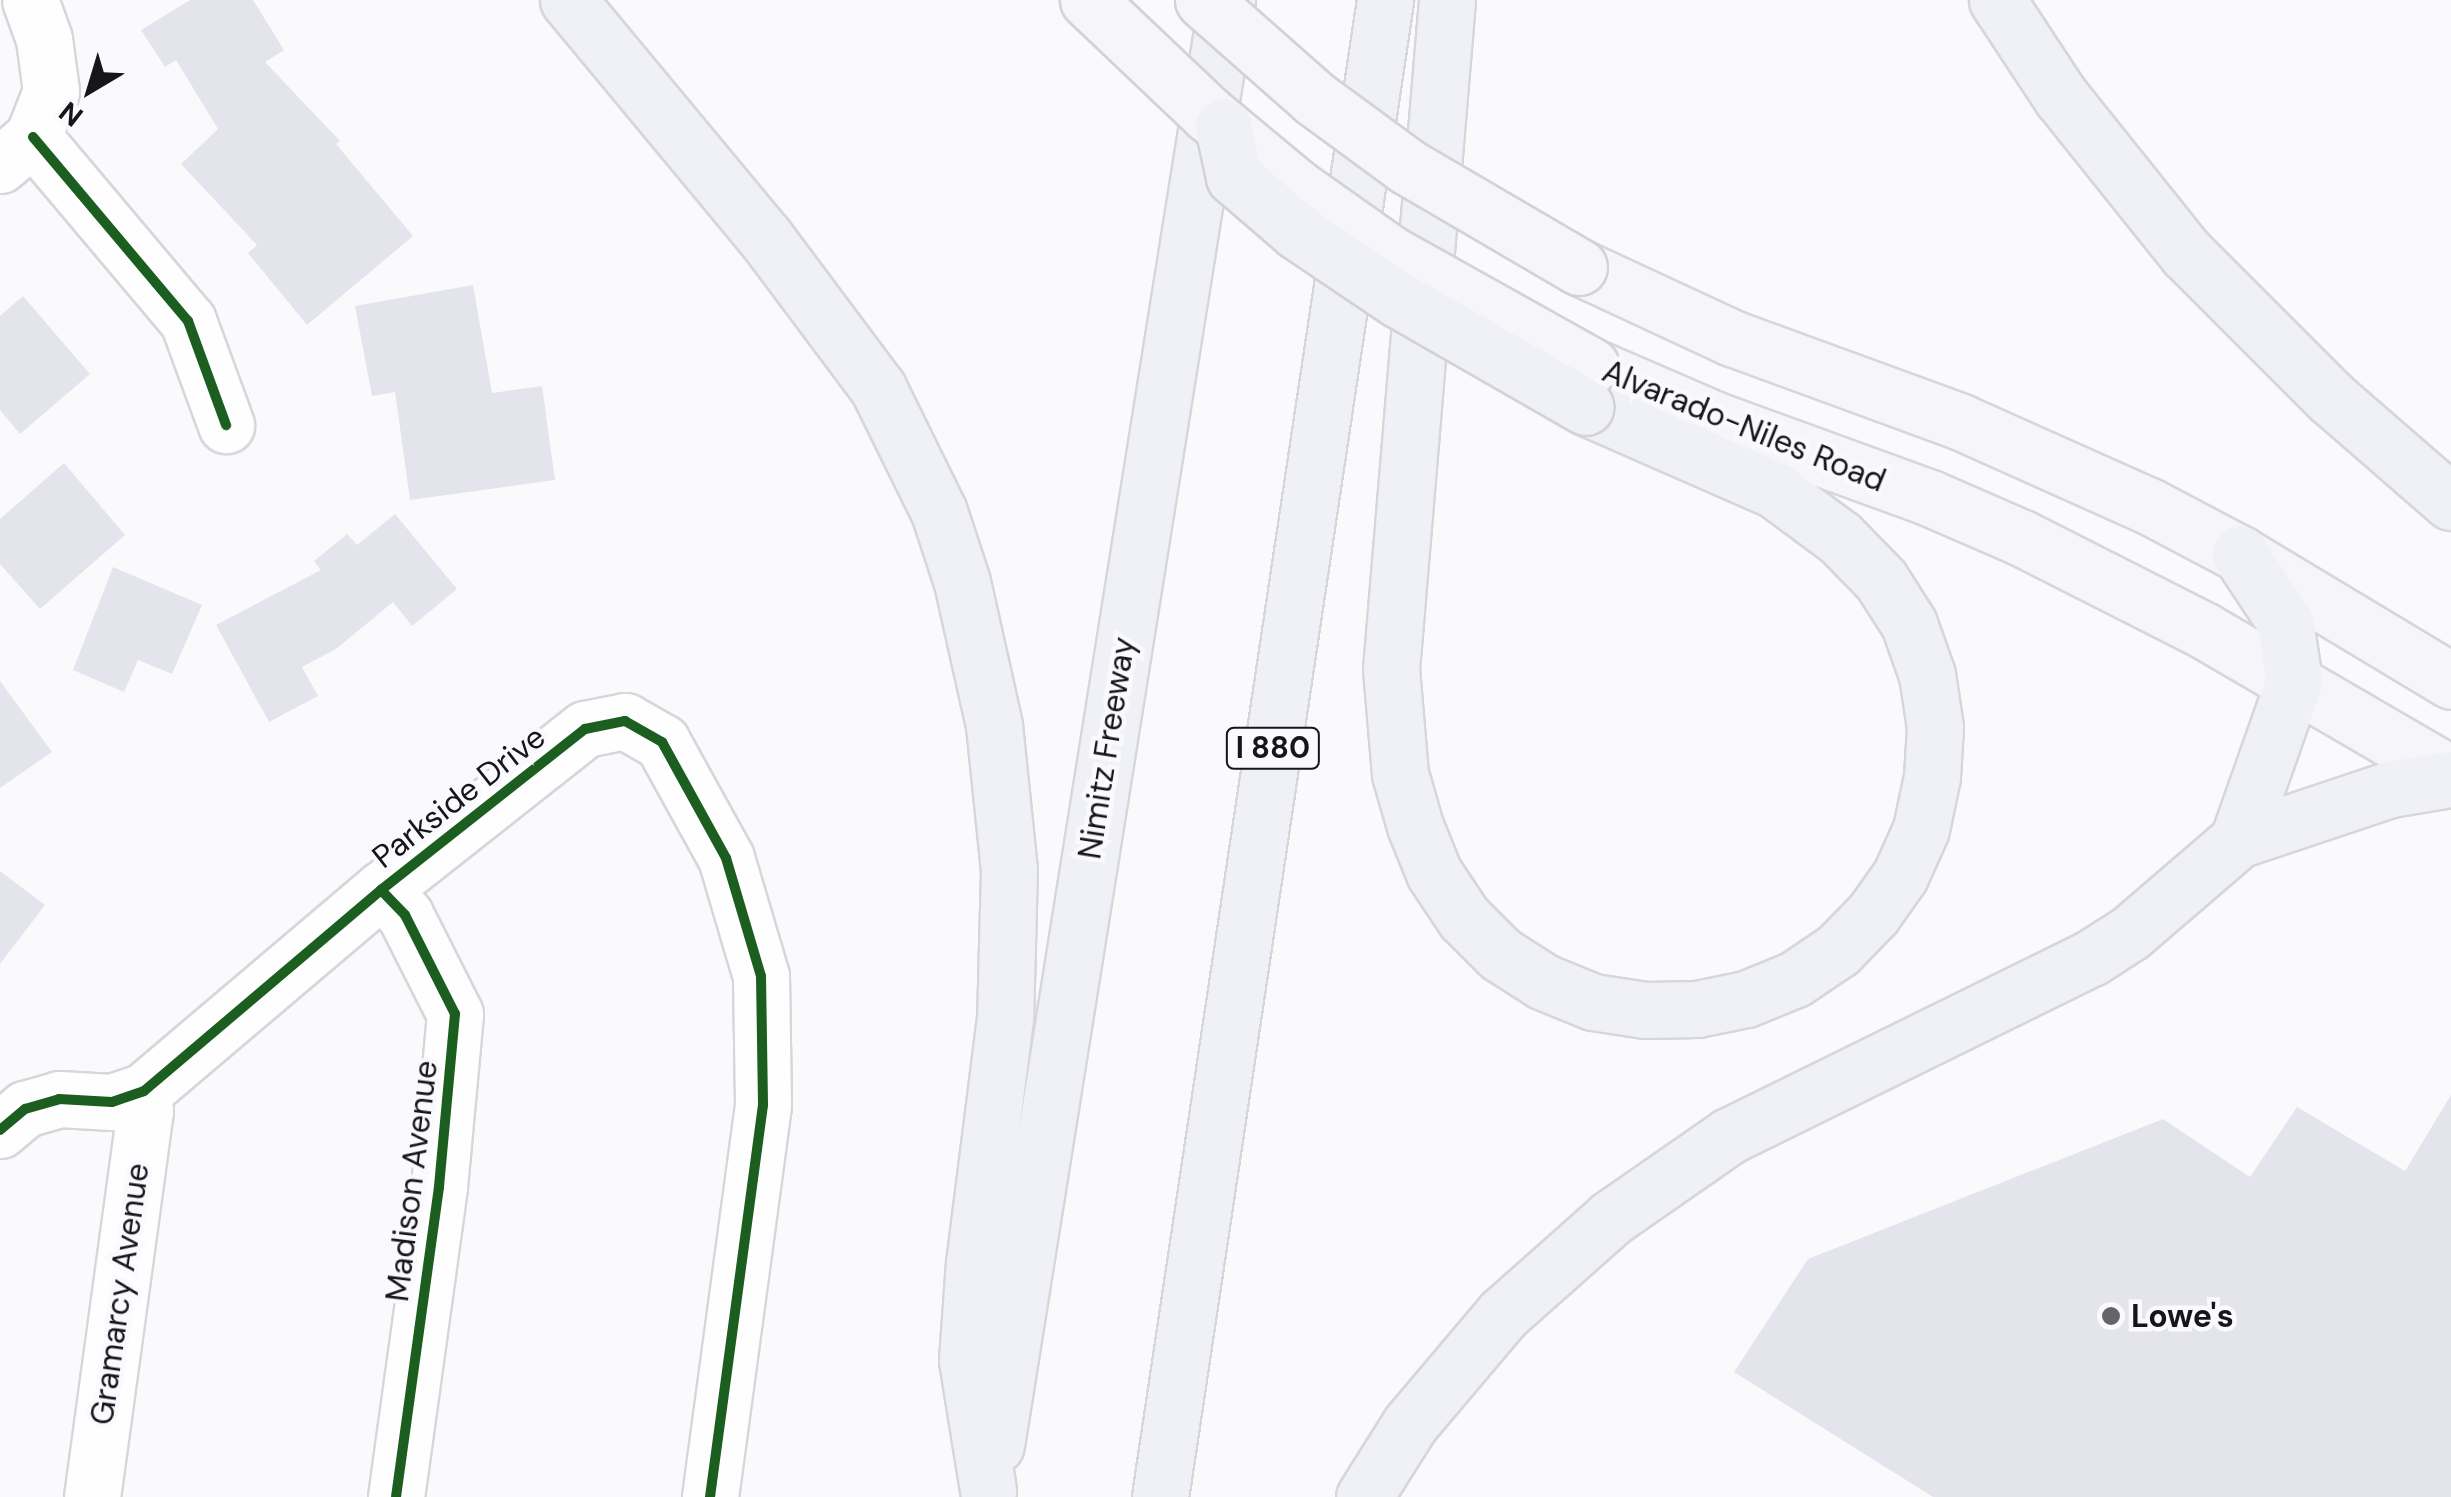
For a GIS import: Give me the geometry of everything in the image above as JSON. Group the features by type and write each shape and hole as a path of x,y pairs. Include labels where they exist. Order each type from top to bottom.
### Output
{"highway":[{"path":"568,0 765,237 878,388 939,512 962,582 994,725 1010,868 1005,1018 974,1262 967,1360 988,1494"},
{"name":"Nimitz Freeway","path":"988,1494 1227,0"},
{"name":"I 880","path":"1160,1497 1386,0"},
{"path":"1223,126 1234,177 1298,232 1399,300 1589,386 1775,490 1840,538 1881,580 1909,624 1927,675 1935,726 1932,778 1921,829 1900,876 1873,914 1838,950 1795,979 1746,1000 1696,1010 1645,1010 1593,1002 1544,982 1500,954 1464,918 1434,872 1415,826 1400,774 1391,669 1447,0"},
{"path":"1997,0 2060,96 2187,254 2330,398 2451,502"},
{"path":"2238,840 2294,682 2285,622 2240,554"},
{"path":"1364,1497 1410,1424 1503,1314 1553,1266 1648,1190 1728,1136 2091,958 2130,933 2238,840 2390,789 2451,776"}],"main road":[{"path":"1088,0 1223,126"},
{"path":"1204,0 1314,98 1408,167 1509,230 1603,281 1732,338 2042,456 2240,554 2451,681"},
{"name":"Alvarado-Niles Road","path":"1589,386 1716,420 1930,498 2022,538 2294,682 2451,776"}],"street":[{"path":"30,0 44,40 51,90 16,151 188,321 226,425"},
{"name":"Parkside Drive","path":"0,1130 25,1108 58,1098 112,1102 144,1091 381,890 584,729 625,722 662,742 726,858 762,976 764,1105 710,1497"},
{"name":"Madison Avenue","path":"381,890 405,915 456,1014 439,1188 396,1497"},
{"name":"Gramarcy Avenue","path":"92,1497 145,1112 144,1091"}],"building":[{"path":"190,0 253,0 284,50 265,62 340,141 336,144 413,236 307,325 248,253 257,245 181,164 218,129 176,60 165,67 141,30"},
{"path":"473,285 492,393 542,386 555,480 410,500 395,392 372,396 355,306"},
{"path":"23,296 90,374 20,434 0,410 0,316"},
{"path":"64,463 125,535 40,609 0,564 0,519"},
{"path":"395,514 457,589 412,626 393,602 336,649 302,667 318,696 269,722 216,625 321,570 314,561 347,534 357,545"},
{"path":"113,567 202,605 172,674 138,660 124,692 73,670"},
{"path":"0,681 52,752 0,788"},
{"path":"0,871 45,905 0,964"},
{"name":"Lowe's","path":"2451,1095 2451,1497 1933,1497 1734,1372 1808,1259 2163,1119 2250,1177 2297,1107 2405,1171"}],"cycle path":[{"path":"33,137 188,321 226,425"},
{"path":"0,1130 25,1109 59,1099 112,1102 144,1091 381,890 585,729 625,721 662,742 726,858 761,976 763,1105 710,1497"},
{"path":"381,890 405,915 455,1014 439,1187 396,1497"}],"place":[{"name":"Lowe's","path":"2111,1316"}]}
